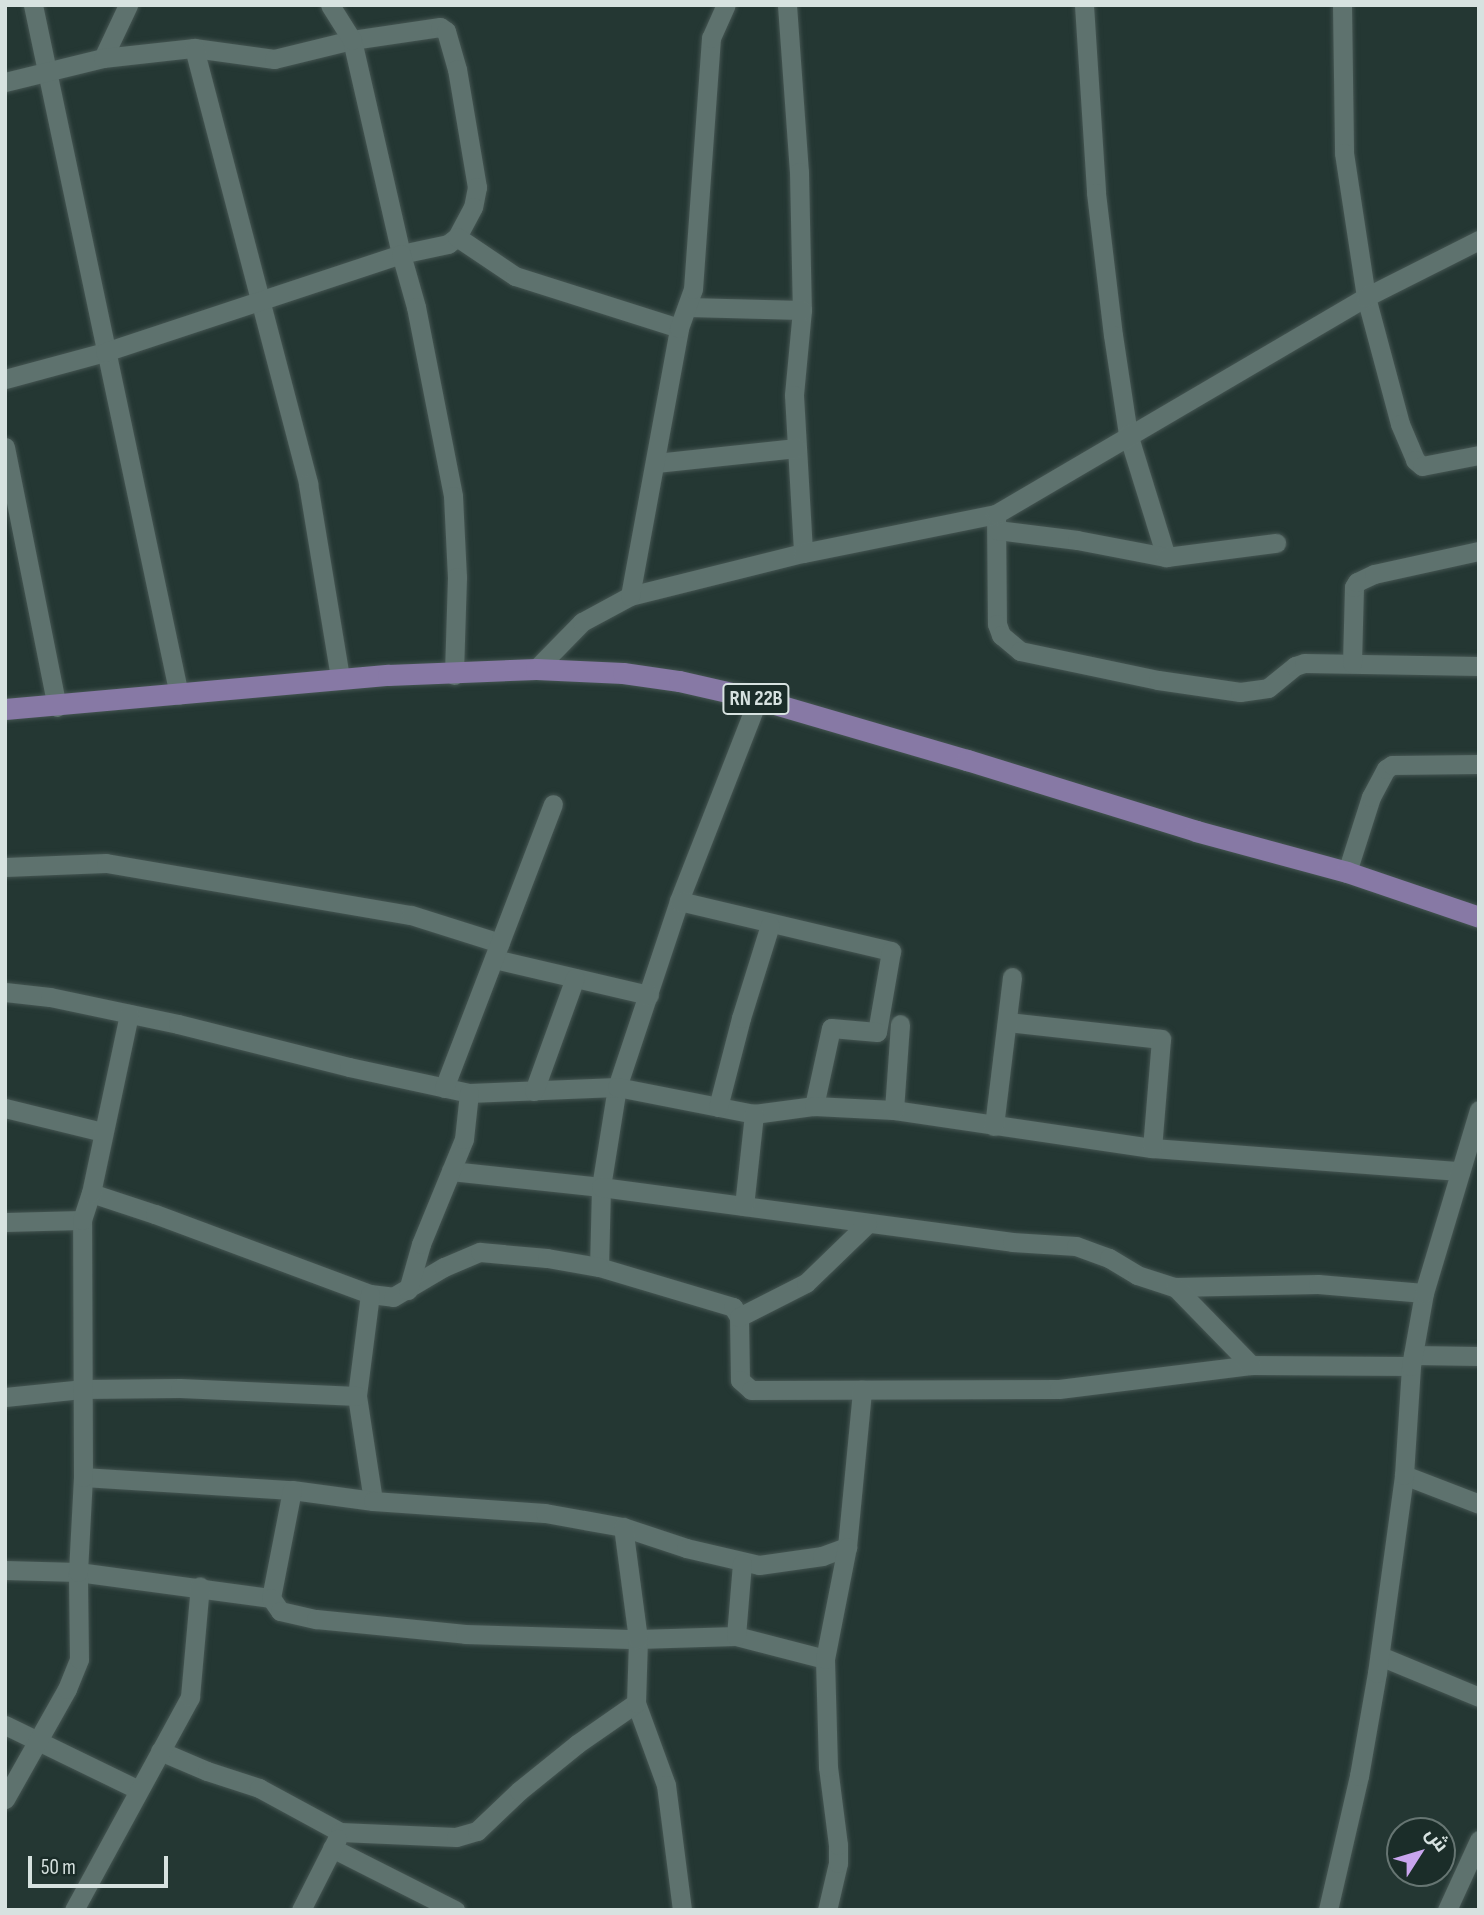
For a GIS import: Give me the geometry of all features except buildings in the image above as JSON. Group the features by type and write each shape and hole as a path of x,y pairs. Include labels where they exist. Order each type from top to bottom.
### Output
{"main road":[{"name":"RN 22B","path":"5,709 57,707 340,678 454,675 537,669 645,676 758,699 1196,831 1347,872 1479,917"}],"street":[{"path":"33,5 178,695"},
{"path":"103,58 128,5"},
{"path":"330,5 352,40 401,254 416,307 453,496 457,577 454,675"},
{"path":"630,596 679,328 693,289 710,38 726,5"},
{"path":"787,5 799,172 802,310 794,395 803,554"},
{"path":"1084,5 1096,194 1128,435 1166,557"},
{"path":"1342,5 1344,153 1366,297 1400,424 1418,464 1431,466 1479,455"},
{"path":"5,82 103,58 194,48 274,59 352,40 440,27 450,38 477,187 476,199 457,237 448,244 401,254 105,352 5,379"},
{"path":"194,48 308,484 340,678"},
{"path":"457,237 515,276 679,328"},
{"path":"997,522 1128,435 1366,297 1479,240"},
{"path":"688,307 802,310"},
{"path":"5,447 57,707"},
{"path":"656,463 796,448"},
{"path":"997,522 997,624 1001,635 1020,651 1158,680 1240,692 1268,688 1295,666 1304,663 1479,666"},
{"path":"537,669 582,622 630,596 803,554 997,522 1166,557 1276,544"},
{"path":"1352,663 1354,587 1357,582 1374,574 1479,551"},
{"path":"599,1267 601,1187 617,1087 679,901 758,699"},
{"path":"1347,872 1371,797 1386,769 1392,765 1479,764"},
{"path":"444,1088 553,804"},
{"path":"5,867 106,863 411,915 497,951 575,978 649,995"},
{"path":"679,901 770,925 891,951 877,1032 831,1028 814,1106"},
{"path":"718,1107 741,1018 770,925"},
{"path":"994,1126 1012,977"},
{"path":"534,1091 575,978"},
{"path":"5,992 50,997 129,1014 469,1093 617,1087 754,1114 814,1106 894,1110 1152,1148 1461,1171"},
{"path":"5,1799 67,1689 79,1659 78,1572 83,1477 82,1220 91,1193 129,1014"},
{"path":"1008,1023 1161,1040 1152,1148"},
{"path":"894,1110 900,1024"},
{"path":"408,1290 421,1244 464,1139 469,1093"},
{"path":"5,1108 103,1132"},
{"path":"1328,1910 1359,1776 1380,1656 1404,1475 1412,1360 1424,1293 1479,1110"},
{"path":"744,1206 754,1114"},
{"path":"451,1171 601,1187 867,1224 1076,1246 1109,1258 1138,1275 1175,1287 1318,1284 1424,1293"},
{"path":"91,1193 370,1293 393,1297 470,1255 490,1251 599,1267 730,1305 739,1317 740,1380 746,1388 1059,1389 1251,1365 1479,1356"},
{"path":"5,1222 82,1220"},
{"path":"739,1317 806,1283 867,1224"},
{"path":"1175,1287 1251,1365"},
{"path":"370,1293 358,1396 373,1501"},
{"path":"5,1396 82,1389 180,1388 358,1396"},
{"path":"827,1910 838,1863 838,1844 828,1767 825,1659 847,1547 862,1390"},
{"path":"1404,1475 1479,1504"},
{"path":"83,1477 292,1490 373,1501 544,1513 623,1527 686,1548 759,1565 792,1561 847,1547"},
{"path":"292,1490 271,1598 280,1611 316,1619 465,1634 638,1639 736,1636 825,1659"},
{"path":"623,1527 638,1639 636,1703 666,1785 682,1910"},
{"path":"736,1636 742,1563"},
{"path":"5,1570 78,1572 200,1586 271,1598"},
{"path":"74,1910 137,1789 177,1726 190,1697 200,1586"},
{"path":"1380,1656 1479,1697"},
{"path":"336,1840 456,1837 477,1831 566,1752 636,1703"},
{"path":"5,1725 137,1789"},
{"path":"160,1751 207,1772 259,1788 336,1840 455,1910"},
{"path":"301,1910 336,1840"},
{"path":"1447,1910 1479,1840"}]}
